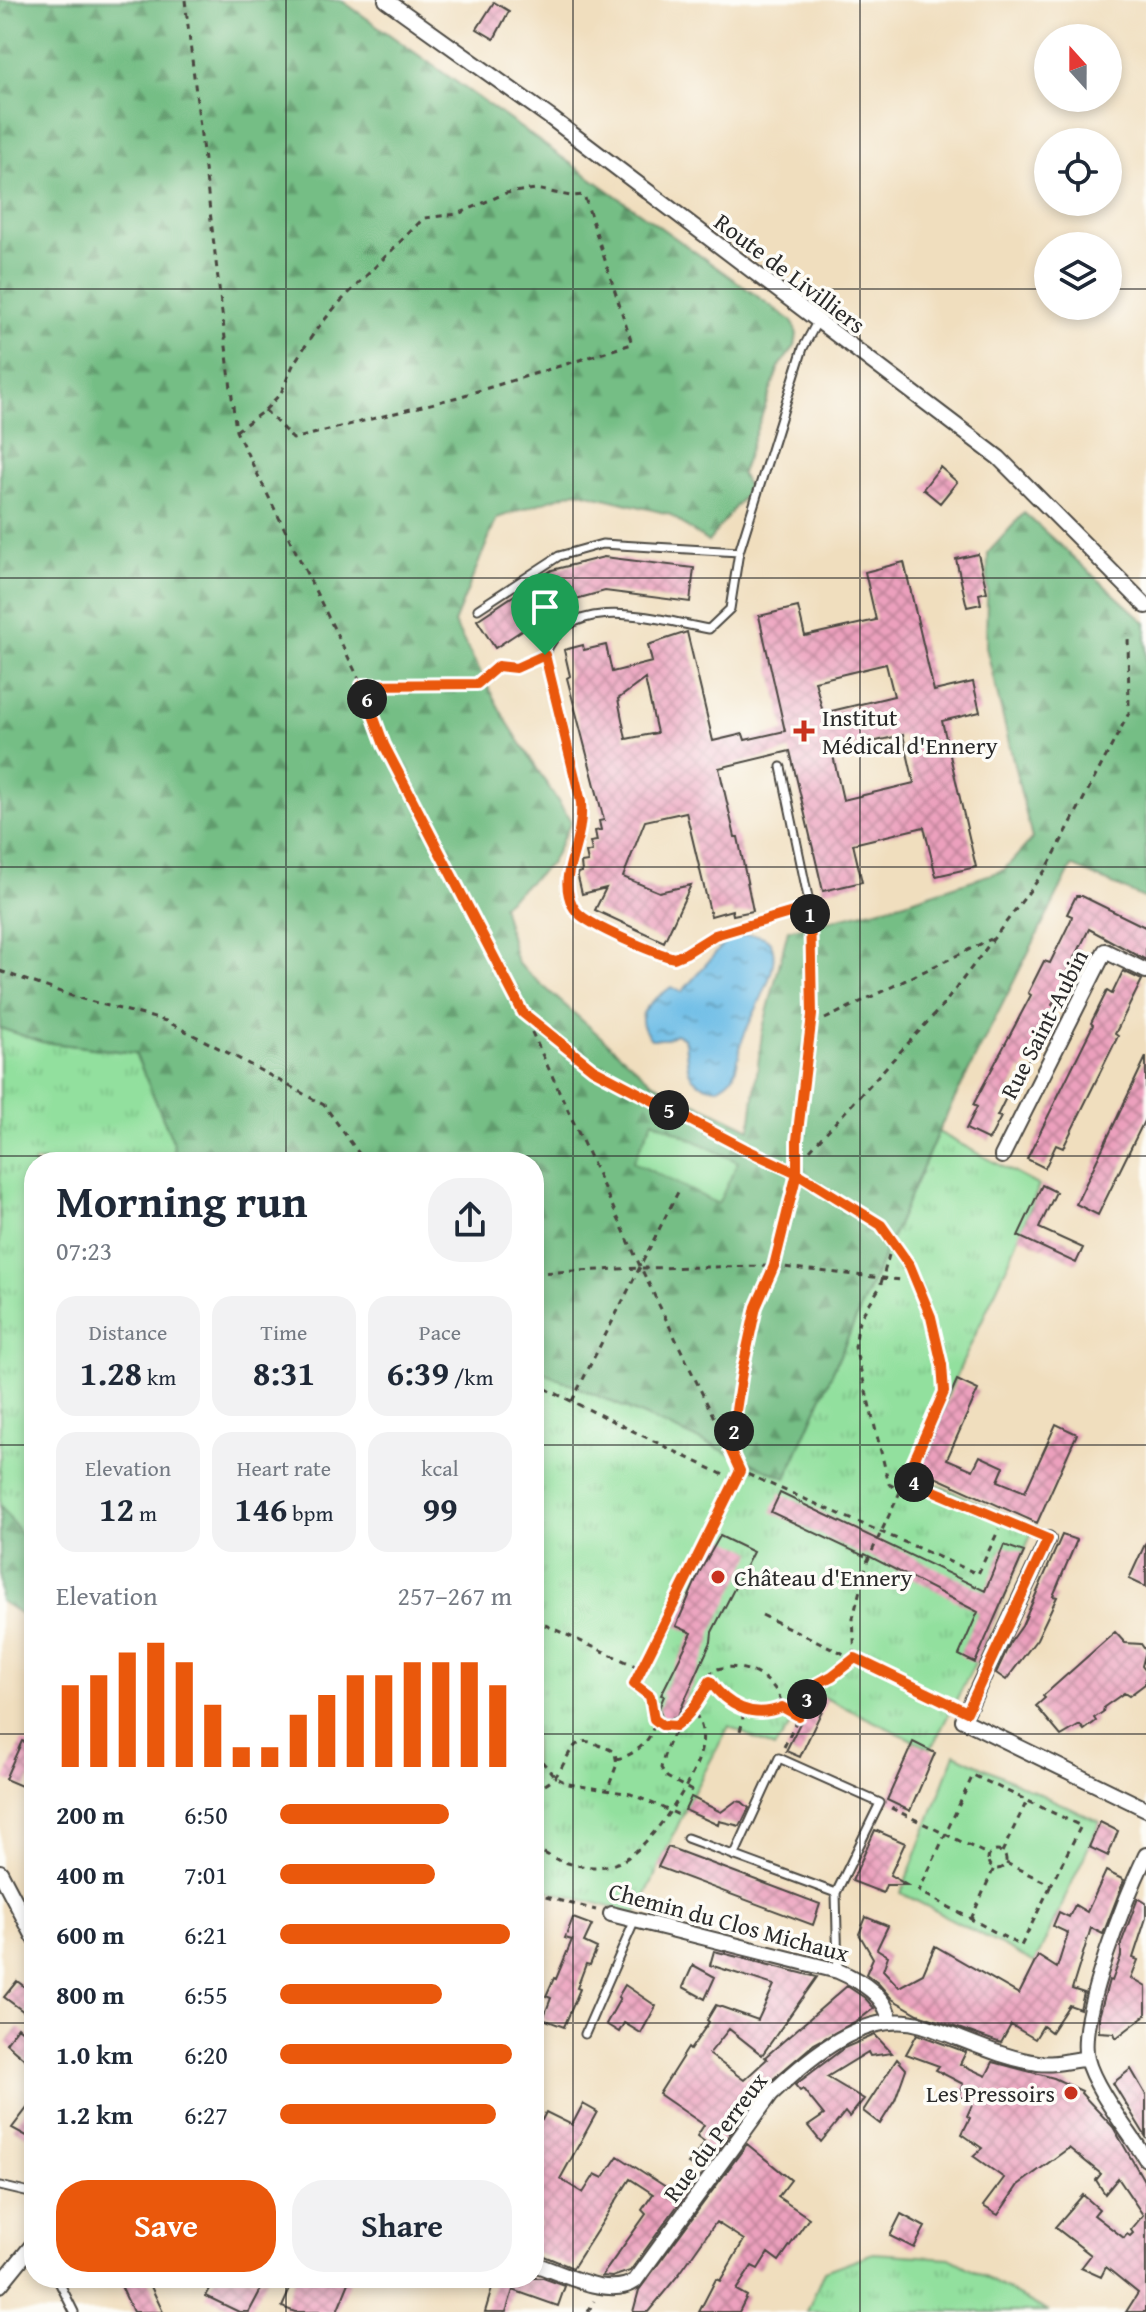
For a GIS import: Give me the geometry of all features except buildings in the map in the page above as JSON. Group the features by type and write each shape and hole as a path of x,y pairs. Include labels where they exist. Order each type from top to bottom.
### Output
{"street":[{"name":"Route de Livilliers","path":"386,0 551,118 999,458 1146,606"},
{"name":"Rue Saint-Aubin","path":"1002,1156 1105,951 1146,971"},
{"path":"1048,1539 963,1720 1146,1809"},
{"path":"1146,1855 1106,1956 1088,2027 1087,2059 1146,2159"},
{"path":"0,1872 24,1916"},
{"name":"Chemin du Clos Michaux","path":"611,1914 838,1971 859,1980 885,2004 890,2022"},
{"name":"Rue du Perreux","path":"544,2268 602,2288 618,2289 631,2285 771,2094 826,2049 863,2029 890,2022 923,2025 977,2046 1037,2063 1087,2059"},
{"path":"0,2285 24,2255"}],"lane":[{"path":"810,907 715,935 674,958 590,921 576,911 568,894 568,878 582,822 581,802 545,655 550,639 576,619 613,612 709,629 730,609 739,552 803,348 817,322"},
{"path":"478,609 559,556 602,544 739,552"},
{"path":"781,767 810,907 811,1026 797,1168"},
{"path":"893,1241 910,1266 931,1317 942,1365 944,1392 906,1479 1048,1539"},
{"path":"734,1856 779,1758 880,1803 836,1893 838,1971"},
{"path":"687,1838 836,1893"},
{"path":"585,2034 635,1920"},
{"path":"0,2186 24,2192"},
{"path":"62,2288 74,2312"}],"path":[{"path":"185,0 236,431 362,685 384,745 523,1013 641,1268 740,1471 978,1574 1003,1520"},
{"path":"236,431 265,410 281,393 294,363 316,330 424,218 458,214 506,193 536,189 570,196 584,195 632,344 458,397 293,439 265,410"},
{"path":"730,1449 756,1307 774,1266 797,1168 944,1004 1047,868 1129,713 1128,633"},
{"path":"362,685 477,684 498,666 516,668 545,655"},
{"path":"811,1026 995,938"},
{"path":"0,971 78,998 166,1021 324,1105 358,1152"},
{"path":"523,1013 593,1069 745,1149 797,1168 881,1225 893,1241 883,1278 859,1320 855,1347 889,1484 901,1490"},
{"path":"572,1401 678,1192"},
{"path":"544,1273 774,1266 917,1282"},
{"path":"544,1388 734,1480"},
{"path":"616,1759 638,1750 654,1725 650,1696 634,1684 740,1471"},
{"path":"855,1658 853,1618 867,1562 906,1479"},
{"path":"762,1615 967,1712"},
{"path":"544,1625 642,1669"},
{"path":"779,1758 813,1686 855,1658"},
{"path":"692,1791 667,1777 661,1768 666,1744 676,1726 693,1711 710,1681 712,1671 720,1667 759,1674 781,1698 782,1707"},
{"path":"710,1681 725,1699 742,1708 756,1713 770,1713 782,1707"},
{"path":"782,1707 798,1716"},
{"path":"740,1731 742,1708"},
{"path":"544,1853 578,1866 600,1867 620,1862 640,1849 671,1811 702,1747 700,1721 693,1711"},
{"path":"654,1719 662,1725 676,1726"},
{"path":"544,1784 555,1777 572,1747 585,1740 610,1748 615,1753 614,1774 607,1791"},
{"path":"544,1764 555,1777 568,1784 631,1794 679,1815"},
{"path":"973,1775 1027,1801 1081,1826 1021,1946 919,1891 973,1775"},
{"path":"1002,1852 1027,1801"},
{"path":"880,1803 989,1855"},
{"path":"989,1855 995,1851 1002,1852 1006,1863"},
{"path":"989,1855 989,1863 994,1868 1006,1863"},
{"path":"1006,1863 1051,1885"},
{"path":"971,1919 994,1868"},
{"name":"Chemin du Clos Michaux","path":"544,1897 611,1914"}],"green space":[{"path":"0,0 341,0 792,321 797,334 795,346 779,367 741,474 749,489 708,542 669,514 576,491 497,518 454,623 504,717 571,822 551,863 502,905 517,963 652,1082 750,1129 762,1033 788,930 902,903 1004,870 1032,839 986,647 988,553 1024,513 1146,623 1146,899 1072,866 938,1132 786,1478 544,1372 544,1152 175,1152 173,1141 135,1053 42,1042 0,1028"},
{"path":"0,1028 42,1042 135,1053 173,1141 175,1152 24,1152 24,1539 0,1505"},
{"path":"653,1120 738,1162 718,1204 633,1162"},
{"path":"938,1132 1039,1186 1007,1266 911,1474 1035,1526 975,1663 931,1749 815,1693 774,1748 729,1726 691,1797 637,1914 544,1890 544,1372 786,1478"},
{"path":"0,1505 24,1539 24,1616 0,1601"},
{"path":"955,1754 1100,1822 1035,1963 901,1893"},
{"path":"873,2253 950,2258 1049,2312 807,2312 824,2271"}],"water":[{"path":"741,935 757,935 770,942 773,964 770,977 742,1041 734,1073 717,1088 705,1086 689,1072 684,1038 676,1034 666,1039 651,1039 642,1022 642,1015 671,987 682,992 726,941"}],"place":[{"name":"Institut Médical d'Ennery","path":"804,731"},
{"name":"Château d'Ennery","path":"718,1577"},
{"name":"Les Pressoirs","path":"1071,2093"}],"route":[{"path":"545,655 516,668 498,666 477,684 362,685 384,745 523,1013 593,1069 797,1173 881,1225 910,1266 931,1317 942,1365 944,1392 906,1479 1048,1539 967,1712 855,1658 813,1686 798,1716 782,1707 770,1713 756,1713 735,1706 710,1681 693,1711 683,1721 676,1726 662,1725 654,1719 650,1696 634,1684 740,1471 730,1449 742,1372 756,1307 774,1266 797,1173 797,1140 812,1015 810,907 715,935 674,958 590,921 576,911 568,894 568,878 582,822 581,802 545,655"}]}
